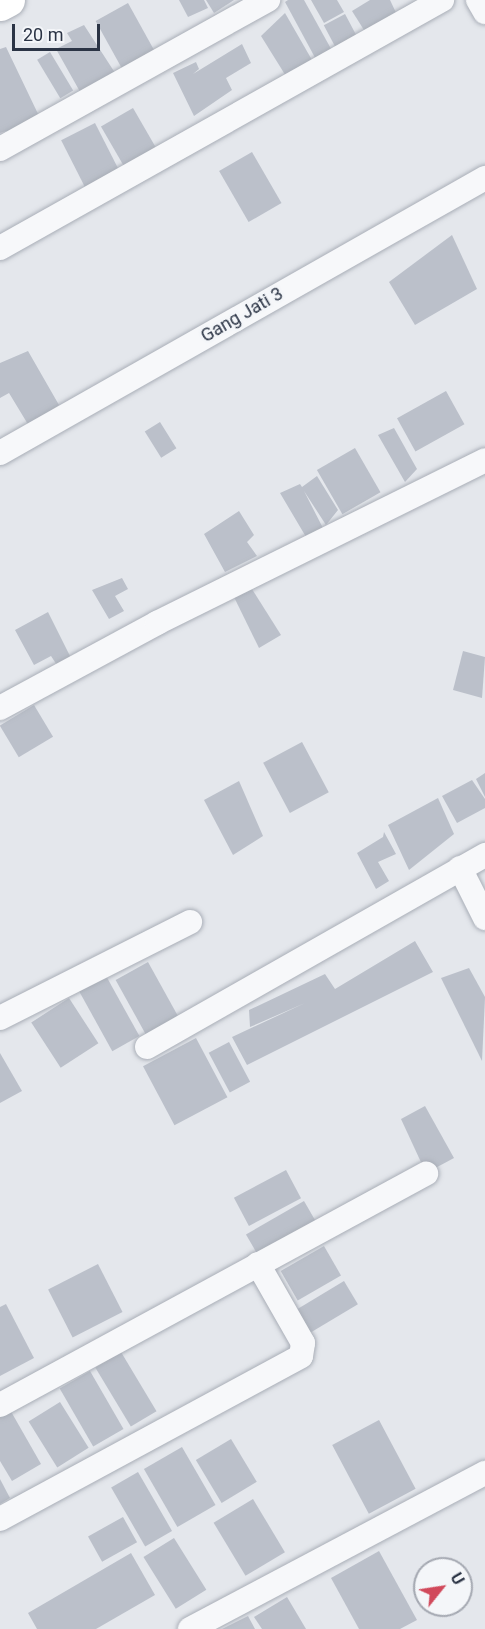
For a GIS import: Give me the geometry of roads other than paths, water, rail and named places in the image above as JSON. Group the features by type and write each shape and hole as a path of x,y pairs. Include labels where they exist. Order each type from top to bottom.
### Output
{"main road":[{"path":"0,4 8,0"}],"street":[{"path":"0,149 268,0"},
{"path":"0,248 442,0"},
{"path":"478,0 485,12"},
{"name":"Gang Jati 3","path":"0,453 485,178"},
{"path":"0,708 157,623 485,460"},
{"path":"147,1047 485,855"},
{"path":"460,868 485,918"},
{"path":"0,1018 190,922"},
{"path":"0,1405 426,1174"},
{"path":"0,1519 301,1356 303,1343 258,1264"},
{"path":"190,1629 485,1473"}]}
